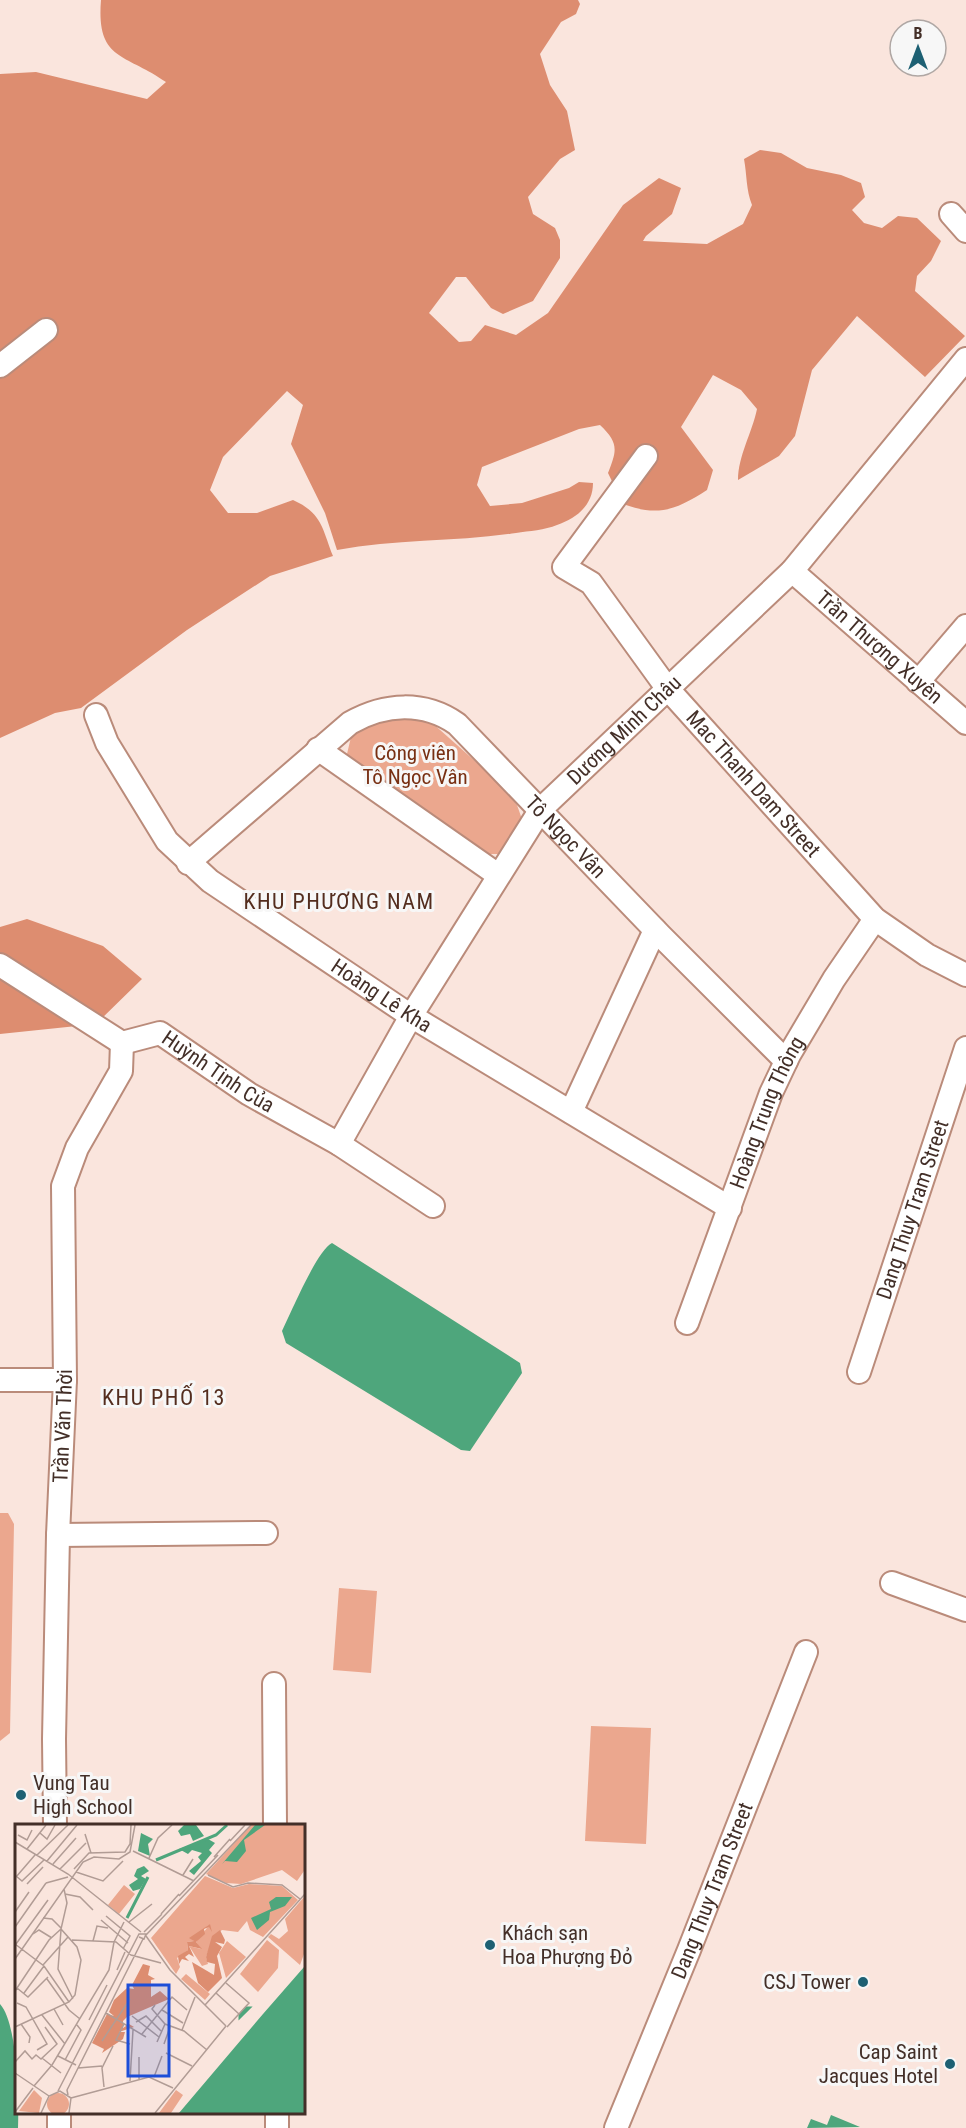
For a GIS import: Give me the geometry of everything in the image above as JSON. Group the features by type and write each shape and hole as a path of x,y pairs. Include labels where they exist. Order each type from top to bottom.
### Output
{"street":[{"path":"951,214 966,231"},
{"path":"0,366 46,330"},
{"name":"Dương Minh Châu","path":"339,1144 411,1016 498,875 542,809 792,571 966,359"},
{"name":"Mac Thanh Dam Street","path":"646,456 564,567 591,583 667,688 875,919 927,956 966,975"},
{"name":"Trần Thượng Xuyên","path":"792,571 966,723"},
{"path":"918,682 966,626"},
{"name":"Tô Ngọc Vân","path":"188,863 350,723 366,714 397,707 436,711 457,724 542,809 655,930 786,1060"},
{"name":"Hoàng Lê Kha","path":"96,715 107,743 167,841 188,863 210,881 411,1016 730,1208"},
{"path":"318,749 498,875"},
{"name":"Hoàng Trung Thông","path":"687,1323 771,1093 786,1060 834,979 875,919"},
{"path":"571,1112 655,930"},
{"path":"0,965 122,1043"},
{"name":"Huỳnh Tịnh Của","path":"122,1043 160,1033 249,1094 339,1144 433,1206"},
{"name":"Trần Văn Thời","path":"55,1824 54,1739 58,1535 65,1380 63,1186 77,1148 121,1071 122,1043"},
{"name":"Dang Thuy Tram Street","path":"859,1372 966,1048"},
{"path":"0,1380 65,1380"},
{"path":"58,1535 266,1533"},
{"path":"891,1583 966,1610"},
{"name":"Dang Thuy Tram Street","path":"616,2128 689,1950 806,1652"},
{"path":"274,1684 275,1824"}],"green space":[{"name":"Công viên Tô Ngọc Vân","path":"404,716 430,721 502,785 517,805 523,822 503,854 482,854 357,777 347,754 351,737 368,722"},
{"path":"0,1513 8,1513 14,1524 10,1733 0,1741"},
{"path":"339,1588 377,1591 371,1673 333,1670"},
{"path":"591,1726 651,1728 646,1844 585,1841"}],"shaded area":[{"path":"101,0 578,0 580,4 576,14 561,22 540,54 550,85 567,111 575,150 560,159 528,197 533,214 555,228 560,240 560,258 533,301 503,314 491,308 466,277 456,277 429,313 459,342 471,341 485,325 516,335 548,313 623,205 659,178 681,188 672,214 643,241 707,244 743,224 752,205 744,159 760,150 781,153 807,168 841,175 861,183 865,197 852,210 864,223 882,228 898,216 917,218 941,241 931,261 917,276 915,291 965,336 925,377 857,316 812,370 795,436 779,456 738,480 740,462 757,409 741,390 713,375 681,427 713,470 707,490 676,507 657,511 623,504 608,473 614,452 613,442 600,425 579,429 482,467 477,485 490,506 522,503 569,488 579,482 593,483 587,504 564,522 542,529 494,536 359,546 337,550 325,513 291,444 303,405 287,391 223,457 210,490 228,513 257,513 293,500 303,505 320,522 333,556 270,576 187,630 81,708 55,713 0,738 0,74 36,72 147,99 166,82 116,53 109,45 103,34"},
{"path":"27,919 103,946 142,979 96,1024 0,1034 0,927"},
{"path":"332,1243 520,1363 522,1373 470,1451 461,1450 286,1343 282,1331 312,1269"},
{"path":"0,2004 11,2028 14,2045 15,2113 18,2113 18,2128 0,2128"},
{"path":"831,2115 860,2127 807,2128 811,2119 827,2125"}],"place":[{"name":"Vung Tau High School","path":"21,1795"},
{"name":"Khách sạn Hoa Phượng Đỏ","path":"490,1945"},
{"name":"CSJ Tower","path":"863,1982"},
{"name":"Cap Saint Jacques Hotel","path":"950,2064"}],"district":[{"name":"KHU PHƯƠNG NAM","path":"339,901"},
{"name":"KHU PHỐ 13","path":"164,1397"}]}
